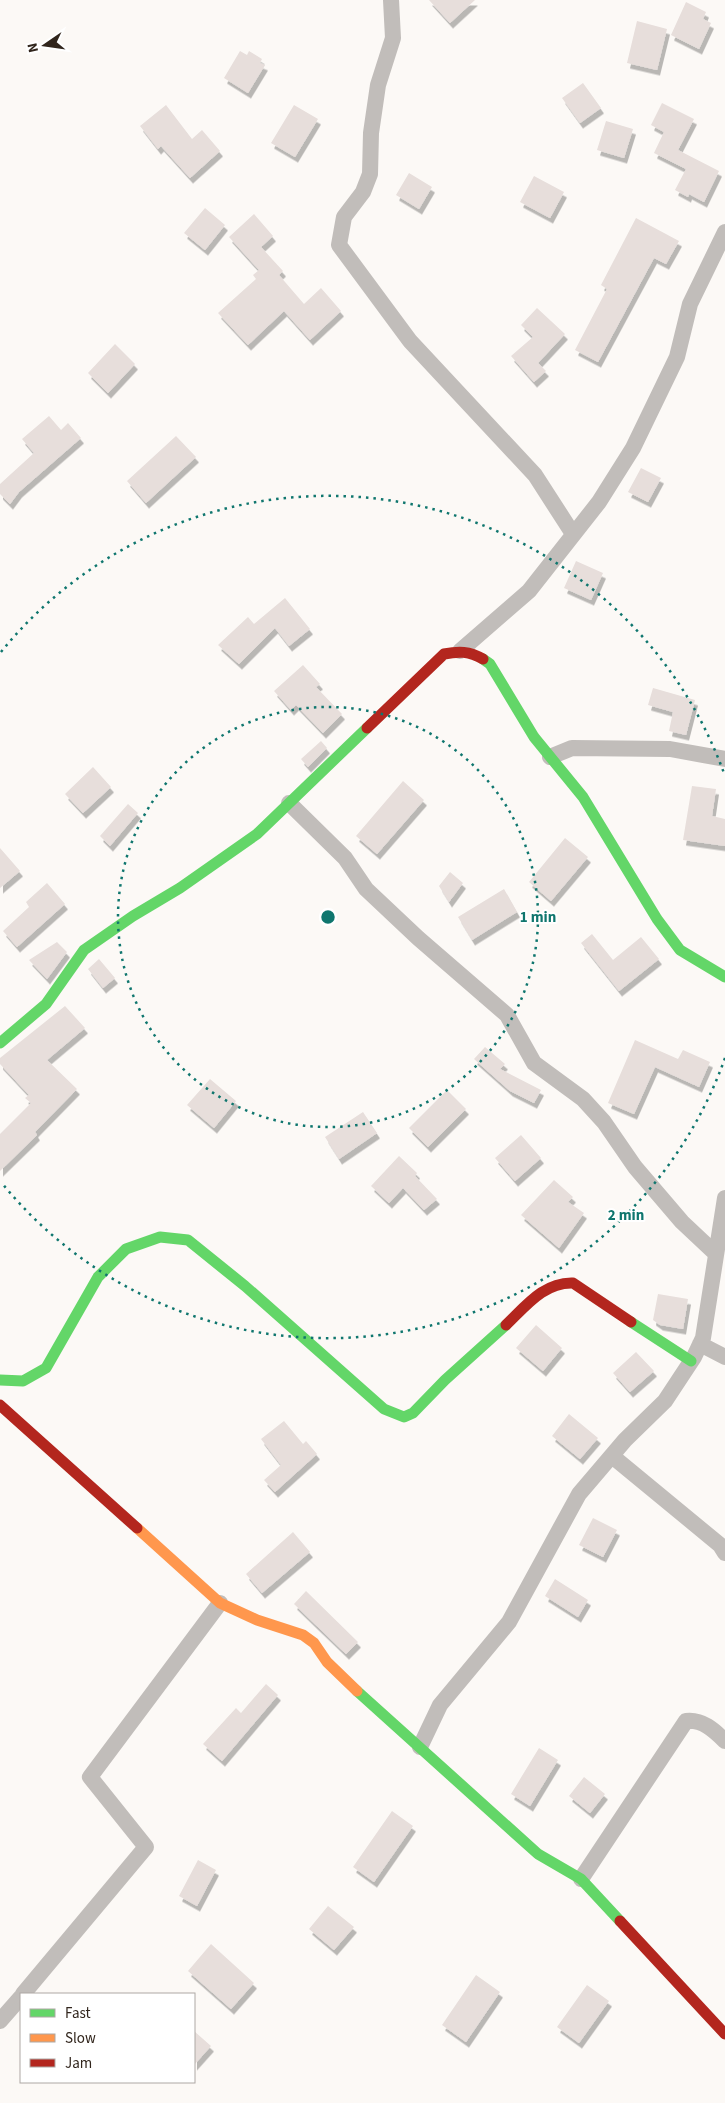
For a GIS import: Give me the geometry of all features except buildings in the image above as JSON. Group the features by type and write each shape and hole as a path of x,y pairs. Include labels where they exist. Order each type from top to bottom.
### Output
{"street":[{"path":"391,0 393,38 378,85 371,133 370,174 363,192 344,217 338,245 410,341 535,476 573,534"},
{"path":"460,651 528,591 599,502 633,448 677,357 690,304 725,232"},
{"path":"0,1043 46,1004 84,950 133,916 180,888 249,840 444,654 460,651 473,653 490,664 529,729 582,797 657,919 680,950 725,977"},
{"path":"550,757 572,748 670,748 725,759"},
{"path":"289,803 345,858 366,889 418,938 507,1014 534,1063 584,1099 682,1222 715,1253"},
{"path":"420,1747 440,1705 508,1622 579,1494 612,1456 665,1401 691,1361 700,1344 725,1198"},
{"path":"0,1380 23,1381 46,1368 98,1277 126,1249 160,1237 188,1240 245,1286 384,1409 397,1416 404,1417 413,1413 445,1380 537,1296 552,1284 562,1282 573,1283 691,1361"},
{"path":"700,1344 725,1357"},
{"path":"0,1406 220,1603 257,1620 302,1635 308,1639 344,1680 538,1854 581,1879 725,2034"},
{"path":"612,1456 720,1545 725,1553"},
{"path":"24,1993 146,1847 90,1777 220,1603"},
{"path":"581,1879 686,1721 696,1720 714,1730 725,1740"},
{"path":"0,2021 20,1998"}],"traffic: fast":[{"path":"483,659 490,664 534,737 583,797 657,919 680,950 725,977"},
{"path":"0,1043 46,1004 84,950 133,916 180,888 257,834 367,728"},
{"path":"0,1380 23,1381 46,1368 98,1277 126,1249 160,1237 188,1240 245,1286 384,1409 404,1417 413,1413 445,1380 506,1325"},
{"path":"631,1322 691,1361"},
{"path":"357,1691 538,1854 581,1879 620,1921"}],"traffic: slow":[{"path":"137,1528 220,1603 257,1620 303,1635 314,1643 327,1662 357,1691"}],"traffic: jam":[{"path":"367,728 444,654 464,652 483,659"},
{"path":"506,1325 536,1296 553,1286 573,1283 631,1322"},
{"path":"0,1405 137,1528"},
{"path":"620,1921 725,2034"}]}
